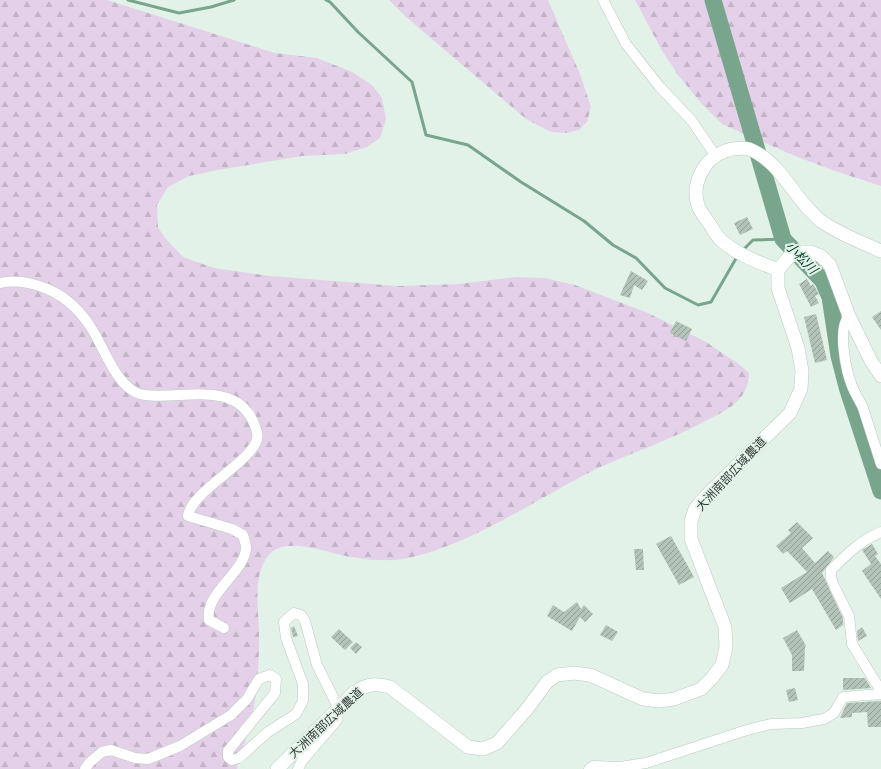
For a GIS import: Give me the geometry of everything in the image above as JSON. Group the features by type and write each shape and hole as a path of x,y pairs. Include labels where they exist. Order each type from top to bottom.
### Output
{"street":[{"path":"603,0 626,44 659,86 692,121 715,155"},
{"path":"881,251 838,231 821,221 810,210 777,169 762,156 747,148 730,149 715,155 701,172 696,191 699,208 721,240 745,256 778,270 789,257 801,252 811,252 821,256 830,265 850,316 871,361 881,376"},
{"name":"大洲南部広域農道","path":"277,769 355,692 368,684 380,684 390,687 468,747 482,749 497,743 527,709 547,682 557,675 574,673 590,675 643,699 674,700 701,689 722,665 726,647 725,627 691,539 691,521 695,509 706,496 790,413 801,389 802,371 798,348 780,299 778,288 778,270"},
{"path":"0,283 9,281 31,283 56,292 74,305 91,326 114,370 129,388 144,395 195,394 222,396 240,404 250,414 258,434 256,444 239,464 196,499 189,511 188,516 232,529 243,536 246,547 243,559 218,593 208,612 209,620 224,628"},
{"path":"850,316 844,321 843,331 847,364 852,386 862,406 881,464"},
{"path":"589,769 593,766 620,767 646,763 746,730 772,724 802,723 824,720 834,713 843,697 881,692 852,644 849,616 835,588 831,570 868,537 881,532"},
{"path":"84,769 102,752 111,750 135,758 148,759 180,746 231,715 247,699 259,679 270,675 276,679 275,693 228,751 228,757 232,760 239,758 268,732 296,714 304,700 303,684 286,638 284,622 294,613 300,615 305,621 317,665 339,709 337,720 302,761 298,769"}],"green space":[{"path":"0,0 107,0 275,53 317,58 352,72 372,85 382,98 386,119 380,138 367,147 345,154 302,156 218,170 189,176 168,187 157,205 158,227 165,238 183,257 214,268 270,276 398,286 458,284 517,277 544,278 575,285 648,313 706,342 740,365 749,373 745,391 732,406 721,413 666,440 594,470 503,520 455,543 431,552 401,559 372,560 307,547 285,546 275,550 268,556 263,565 258,586 259,652 256,692 250,728 237,769 0,769"},
{"path":"389,0 548,0 580,74 591,107 587,122 579,130 566,133 551,132 526,119 406,17"},
{"path":"635,0 881,0 881,186 795,156 722,124 701,103 678,75 661,49"}],"building":[{"path":"747,217 753,229 740,235 734,223"},
{"path":"631,271 648,281 642,290 634,285 630,298 620,295"},
{"path":"807,279 811,286 813,284 819,294 815,296 819,303 811,307 799,284"},
{"path":"881,311 881,330 872,317"},
{"path":"816,314 827,360 815,363 804,317"},
{"path":"676,321 692,329 686,341 670,333"},
{"path":"797,522 813,538 802,548 815,563 828,551 834,557 822,573 843,618 843,625 836,630 812,589 790,603 781,588 807,572 787,551 783,554 776,546 791,533 788,530"},
{"path":"671,536 694,577 679,585 656,544"},
{"path":"872,544 878,554 875,556 881,564 881,599 862,571 871,564 862,550"},
{"path":"634,549 643,549 644,570 636,570"},
{"path":"577,602 581,609 584,605 593,614 585,622 580,617 572,631 547,616 553,605 564,612"},
{"path":"606,625 618,632 612,641 600,635"},
{"path":"294,626 298,636 293,637 291,628"},
{"path":"862,627 867,636 858,641 857,631"},
{"path":"339,629 353,642 345,650 331,637"},
{"path":"797,630 806,646 804,671 792,671 792,655 783,638"},
{"path":"356,642 362,647 356,654 350,648"},
{"path":"843,678 865,678 871,688 843,690"},
{"path":"795,688 798,700 789,702 786,690"},
{"path":"881,701 881,727 868,727 867,712 852,713 852,717 840,718 847,703"}],"waterway":[{"path":"128,0 179,13 211,7 234,0"},
{"path":"326,0 330,2 358,32 412,82 426,135 468,145 521,182 584,221 613,245 636,258 665,288 698,305 711,302 738,255"},
{"name":"小松川","path":"713,0 783,239 823,281 830,297 839,356 847,387 881,491"},
{"path":"742,251 753,240 783,239"}]}
